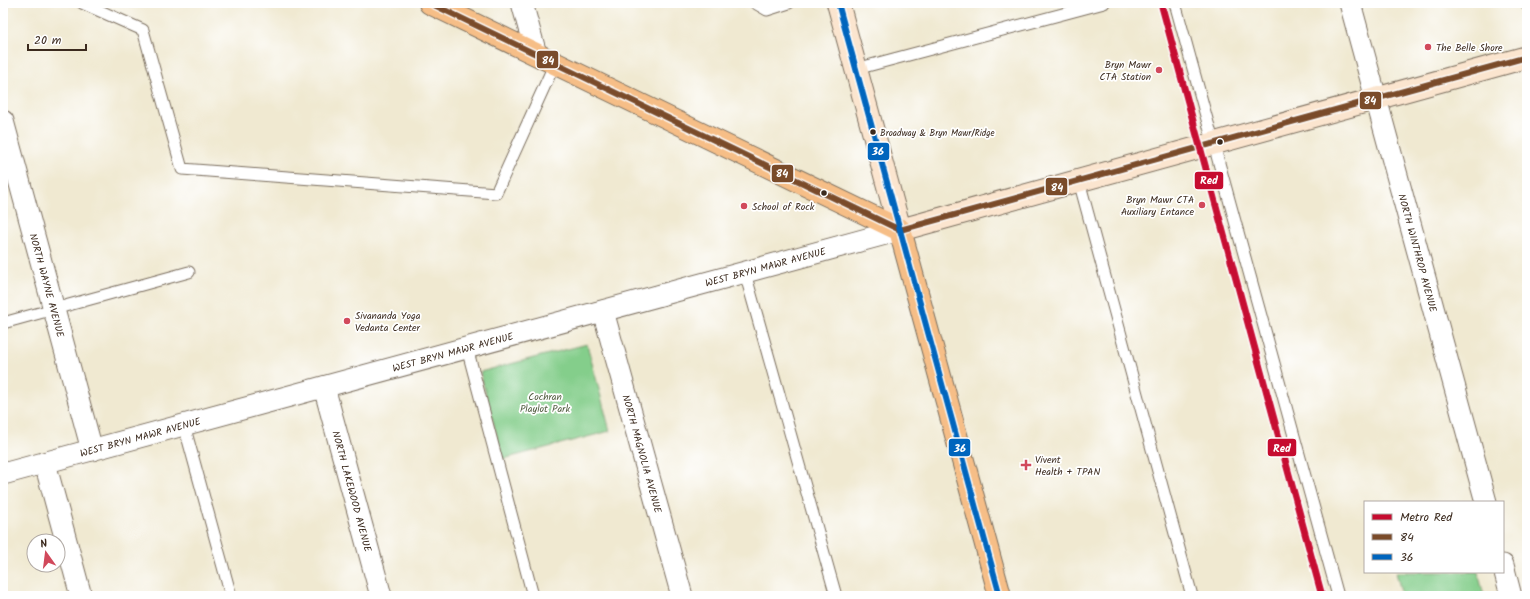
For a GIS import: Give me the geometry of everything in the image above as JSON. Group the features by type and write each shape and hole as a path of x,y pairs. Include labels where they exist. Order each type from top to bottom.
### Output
{"main road":[{"path":"430,3 900,230"},
{"path":"838,3 1000,596"},
{"name":"WEST BRYN MAWR AVENUE","path":"900,230 1527,57"}],"street":[{"path":"522,3 536,54"},
{"name":"NORTH WINTHROP AVENUE","path":"1350,3 1486,501"},
{"name":"NORTH WAYNE AVENUE","path":"3,121 92,450"},
{"name":"WEST BRYN MAWR AVENUE","path":"3,474 900,230"},
{"name":"NORTH MAGNOLIA AVENUE","path":"603,311 682,596"},
{"name":"NORTH LAKEWOOD AVENUE","path":"324,387 381,596"},
{"path":"45,463 81,596"},
{"path":"1504,568 1512,596"}],"lane":[{"path":"82,3 143,30 182,169 496,193 555,63"},
{"path":"755,3 767,10 789,3"},
{"path":"856,69 1104,3"},
{"path":"1175,3 1338,596"},
{"path":"1079,181 1192,596"},
{"path":"3,323 189,272"},
{"path":"745,272 836,596"},
{"path":"467,348 533,596"},
{"path":"184,425 231,596"}],"green space":[{"name":"Cochran Playlot Park","path":"587,344 610,431 503,459 480,372"},
{"path":"1396,573 1478,573 1484,596 1402,596"}],"metro line":[{"name":"Red","path":"1161,3 1322,596"}],"transit line":[{"name":"84","path":"430,3 900,230"},
{"name":"36","path":"838,3 1000,596"},
{"name":"84","path":"900,230 1527,57"}],"place":[{"name":"The Belle Shore","path":"1428,47"},
{"name":"Bryn Mawr CTA Station","path":"1159,70"},
{"name":"Broadway & Bryn Mawr/Ridge","path":"873,132"},
{"name":"Bryn Mawr CTA Auxiliary Entance","path":"1202,205"},
{"name":"School of Rock","path":"744,206"},
{"name":"Sivananda Yoga Vedanta Center","path":"347,321"},
{"name":"Vivent Health + TPAN","path":"1026,465"}]}
